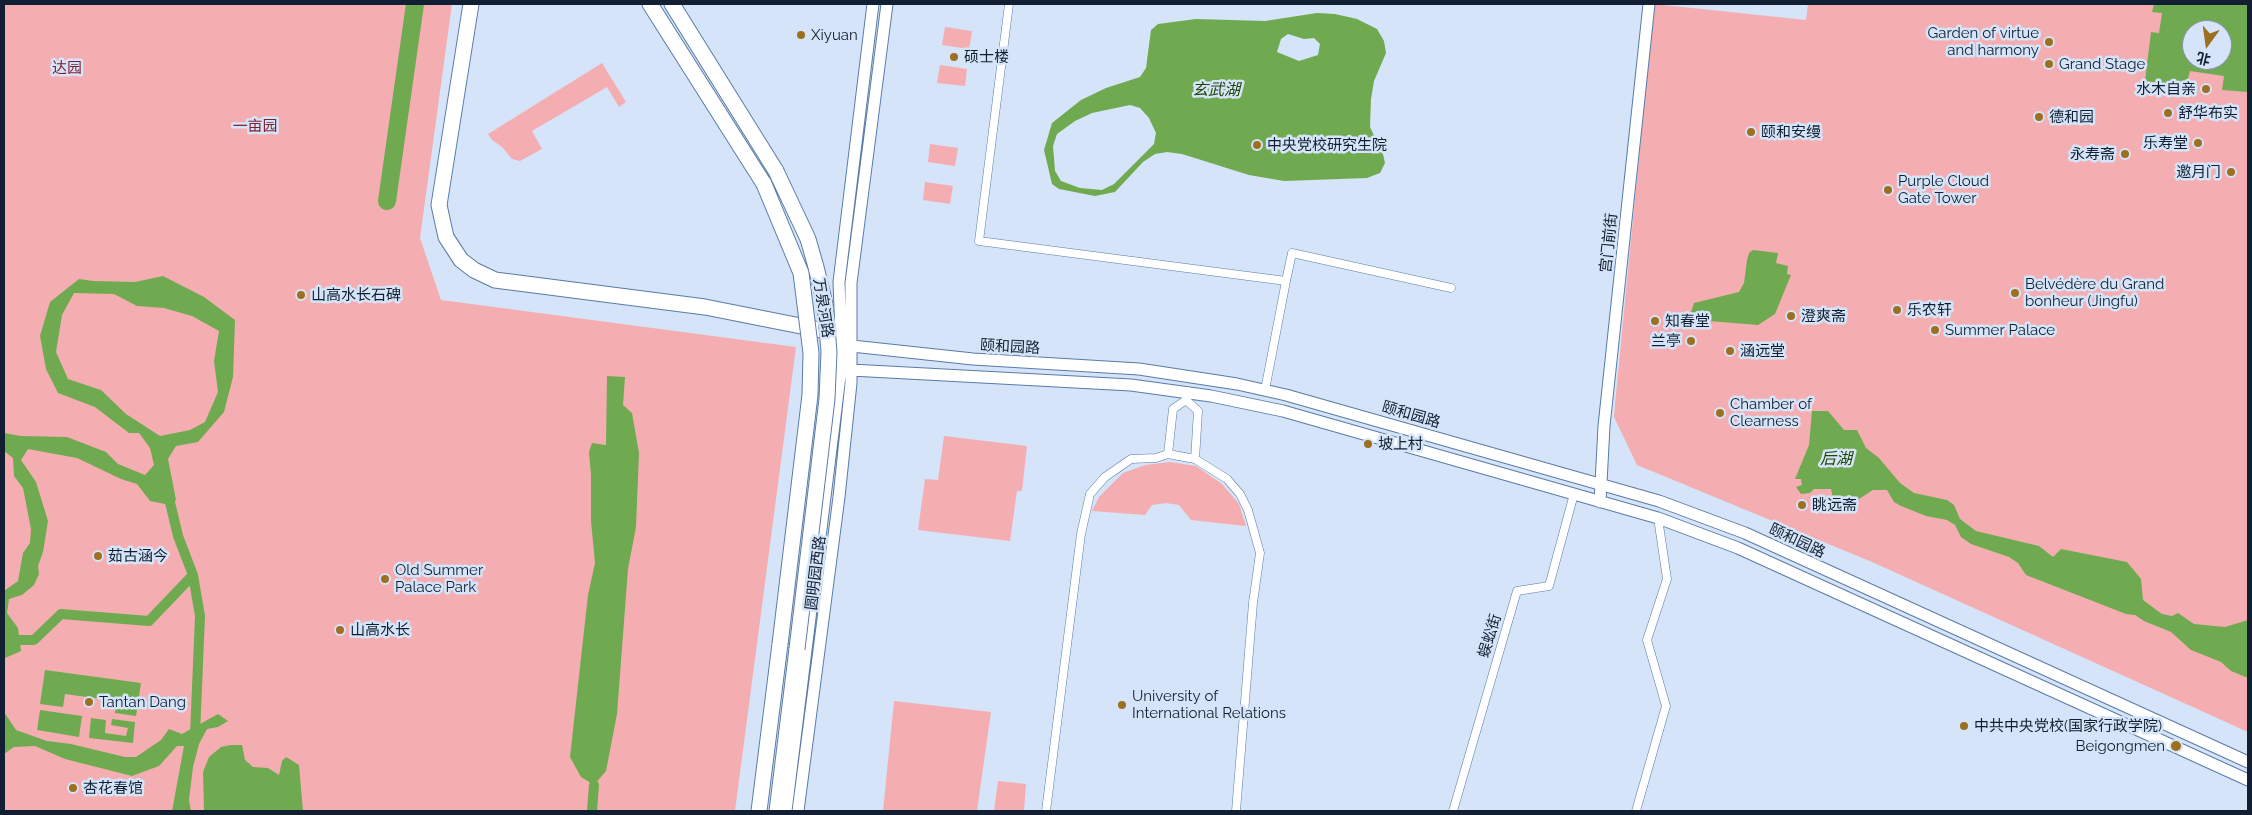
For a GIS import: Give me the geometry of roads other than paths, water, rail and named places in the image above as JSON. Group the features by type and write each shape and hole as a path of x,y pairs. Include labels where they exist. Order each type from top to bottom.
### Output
{"highway":[{"path":"471,4 439,205 446,237 461,260 474,270 496,280 705,306 841,334"},
{"name":"圆明园西路","path":"650,4 764,184 801,273 811,353 810,396 759,811"},
{"name":"万泉河路","path":"672,4 776,171 808,239 824,304 829,352 827,399 777,811"}],"main road":[{"path":"852,370 841,334 839,282 873,4"},
{"path":"852,346 851,283 887,4"},
{"name":"宫门前街","path":"1600,502 1604,426 1650,4"},
{"path":"841,334 852,346"},
{"name":"圆明园西路","path":"786,811 842,360 841,334"},
{"name":"圆明园西路","path":"798,811 836,524 852,370 852,346"},
{"name":"颐和园路","path":"852,346 973,360 1139,369 1265,390 1682,508 1745,533 2248,762"},
{"name":"颐和园路","path":"852,370 1071,381 1283,411 1658,518 1738,548 2248,780"}],"street":[{"path":"1009,4 979,241 1286,281"},
{"path":"1265,390 1292,252 1451,288"},
{"path":"1168,454 1173,409 1186,396 1198,411 1195,459"},
{"path":"1046,811 1081,534 1090,494 1104,477 1131,459 1156,458 1168,454 1195,459 1227,479 1240,494 1248,510 1260,553 1253,603 1236,811"},
{"name":"蜈蚣街","path":"1453,811 1517,591 1548,586 1574,494"},
{"path":"1636,811 1666,706 1647,640 1667,579 1658,518"}],"water":[{"path":"2154,4 2248,4 2248,92 2222,90 2224,76 2190,71 2186,86 2145,81 2151,32 2159,33 2162,13 2152,12"},
{"name":"玄武湖","path":"1317,13 1335,14 1357,19 1377,29 1384,41 1386,53 1374,81 1370,127 1383,154 1385,163 1380,173 1367,178 1284,181 1249,175 1182,154 1167,152 1155,154 1143,162 1115,192 1095,196 1059,189 1052,184 1044,150 1052,123 1081,100 1106,88 1140,77 1146,68 1151,30 1158,24 1196,19 1265,21","holes":["1288,34 1304,39 1314,38 1320,44 1318,55 1299,61 1277,52 1281,39","1130,105 1140,108 1149,118 1156,133 1154,144 1114,184 1102,190 1080,188 1061,181 1055,171 1053,146 1057,134 1075,121 1092,113"]},
{"path":"1753,250 1778,253 1776,263 1788,266 1787,274 1791,275 1775,314 1758,325 1709,321 1694,317 1691,312 1694,303 1739,292 1744,283 1749,253"},
{"path":"163,276 204,297 235,320 233,377 224,412 198,442 176,446 168,459 176,500 170,505 150,501 137,484 121,479 77,458 28,449 21,460 36,482 48,521 43,552 38,566 39,574 34,585 22,595 9,599 7,613 18,628 21,651 5,658 4,672 4,591 18,581 23,553 30,543 31,529 23,488 14,476 13,458 4,451 4,433 21,436 67,437 106,452 118,464 145,475 154,465 150,448 139,433 129,433 95,407 58,393 46,369 40,336 50,302 79,279 135,282","holes":["74,293 114,294 137,306 164,308 192,316 219,331 214,361 218,392 205,422 190,430 160,436 126,414 101,390 68,379 56,352 62,315"]},
{"path":"607,376 625,377 623,405 632,413 639,453 636,527 628,569 617,714 606,771 594,785 581,777 570,757 588,595 595,563 591,521 589,452 592,443 606,445"},
{"name":"后湖","path":"1812,411 1828,411 1844,430 1857,430 1866,448 1879,458 1900,483 1914,493 1947,500 1954,505 1960,519 1976,531 2039,546 2053,557 2061,549 2127,562 2141,579 2143,600 2162,614 2172,616 2178,613 2194,624 2225,627 2248,620 2248,678 2231,671 2221,662 2191,650 2171,632 2144,621 2135,615 2126,614 2026,575 2018,563 2009,557 1971,544 1961,537 1955,525 1947,520 1926,516 1894,502 1887,490 1873,490 1851,504 1833,498 1831,489 1814,489 1810,493 1801,494 1796,487 1802,485 1801,479 1795,479 1809,445"},
{"path":"45,670 141,683 136,716 115,713 116,701 65,694 63,707 40,704"},
{"path":"40,710 82,716 79,737 37,730"},
{"path":"4,712 16,730 47,741 71,744 125,757 136,757 161,740 169,729 182,734 218,714 228,721 218,727 207,729 199,744 193,767 189,800 191,811 172,811 184,746 177,746 159,766 132,776 65,759 35,746 14,747 4,754"},
{"path":"91,718 106,720 105,733 126,736 128,728 111,725 112,719 135,722 133,743 89,738"},
{"path":"242,745 245,760 253,767 268,768 279,775 282,761 286,757 299,765 303,811 204,811 203,772 209,757 221,747"}],"waterway":[{"path":"387,201 415,4"},
{"path":"168,494 178,536 193,575 200,616 195,735"},
{"path":"4,640 34,640 61,614 149,621 193,575"},
{"path":"592,811 594,785"}],"place":[{"name":"Xiyuan","path":"801,35"},
{"name":"Garden of virtue and harmony","path":"2049,42"},
{"name":"硕士楼","path":"954,57"},
{"name":"Grand Stage","path":"2049,64"},
{"name":"水木自亲","path":"2206,89"},
{"name":"舒华布实","path":"2168,113"},
{"name":"德和园","path":"2039,117"},
{"name":"颐和安缦","path":"1751,132"},
{"name":"乐寿堂","path":"2198,143"},
{"name":"中央党校研究生院","path":"1257,145"},
{"name":"永寿斋","path":"2125,154"},
{"name":"邀月门","path":"2231,172"},
{"name":"Purple Cloud Gate Tower","path":"1888,190"},
{"name":"Belvédère du Grand bonheur (Jingfu)","path":"2015,293"},
{"name":"山高水长石碑","path":"301,295"},
{"name":"乐农轩","path":"1897,310"},
{"name":"澄爽斋","path":"1791,316"},
{"name":"知春堂","path":"1655,321"},
{"name":"Summer Palace","path":"1935,330"},
{"name":"兰亭","path":"1691,341"},
{"name":"涵远堂","path":"1730,351"},
{"name":"Chamber of Clearness","path":"1720,413"},
{"name":"坡上村","path":"1368,444"},
{"name":"眺远斋","path":"1802,505"},
{"name":"茹古涵今","path":"98,556"},
{"name":"Old Summer Palace Park","path":"385,579"},
{"name":"山高水长","path":"340,630"},
{"name":"Tantan Dang","path":"89,702"},
{"name":"University of International Relations","path":"1122,705"},
{"name":"中共中央党校(国家行政学院)","path":"1964,726"},
{"name":"Beigongmen","path":"2176,746"},
{"name":"杏花春馆","path":"73,788"}],"park label":[{"name":"达园","path":"67,68"},
{"name":"一亩园","path":"255,126"}]}
